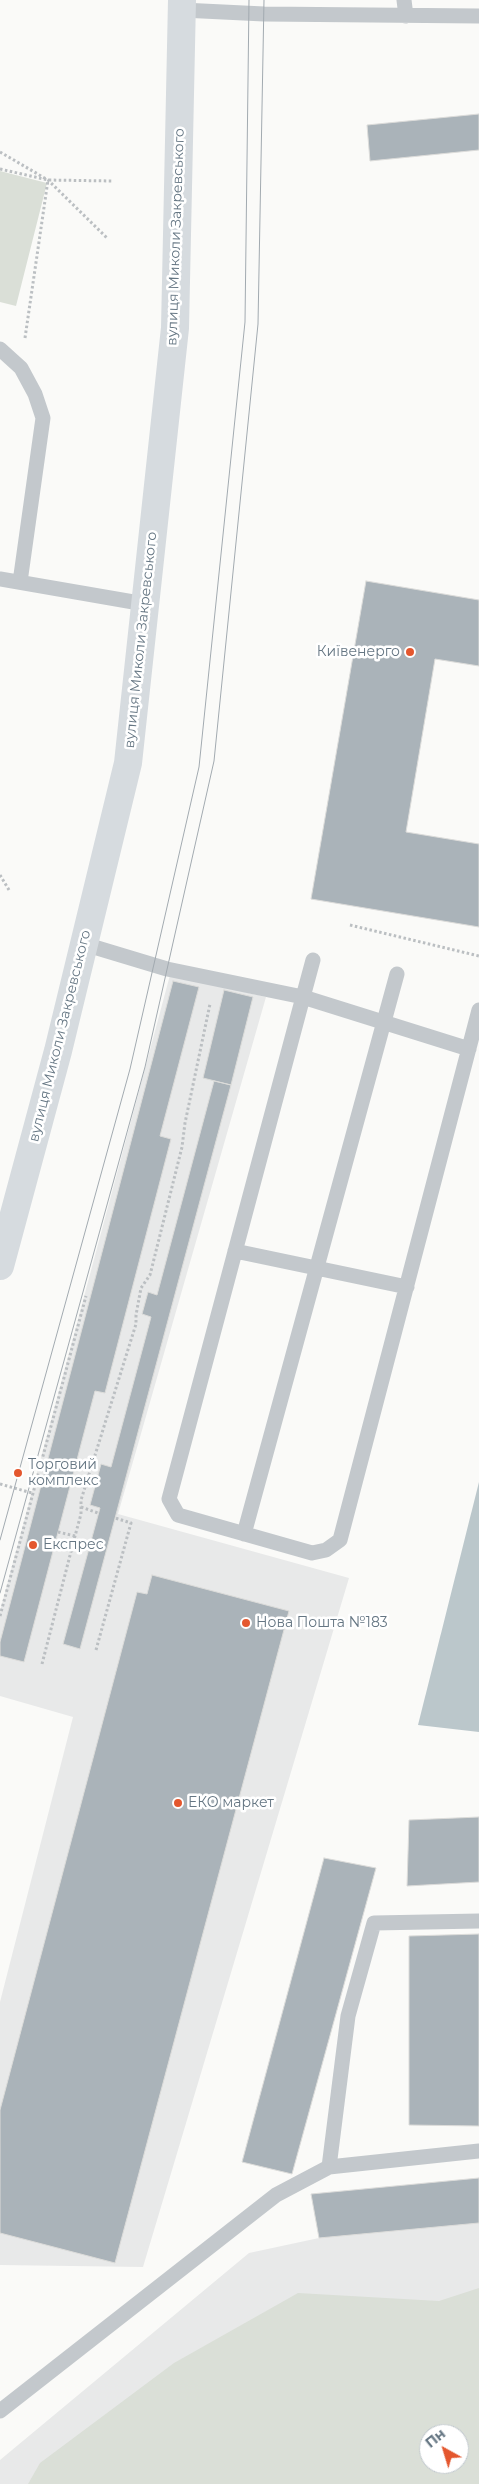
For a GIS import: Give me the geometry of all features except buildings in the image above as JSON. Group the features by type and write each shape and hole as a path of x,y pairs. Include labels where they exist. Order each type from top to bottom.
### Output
{"street":[{"name":"вулиця Миколи Закревського","path":"0,1266 58,1051 128,762 175,328 182,5"}],"lane":[{"path":"404,0 406,16"},
{"path":"182,5 256,14 479,16"},
{"path":"0,350 21,368 35,394 43,418 20,582"},
{"path":"0,579 145,604"},
{"path":"84,944 167,969 303,997 469,1049"},
{"path":"313,960 169,1499 178,1515 312,1553 326,1550 340,1540 479,1010"},
{"path":"244,1534 397,974"},
{"path":"236,1251 406,1287"},
{"path":"329,2167 348,2016 374,1924 479,1921"},
{"path":"0,2411 276,2195 329,2167 479,2151"}],"path":[{"path":"0,152 48,180 108,239"},
{"path":"0,169 48,180 113,181"},
{"path":"21,368 48,180"},
{"path":"0,875 9,890"},
{"path":"350,925 479,956"},
{"path":"42,1664 76,1536 80,1507 108,1410 115,1397 136,1324 141,1288 150,1275 178,1166 215,978"},
{"path":"0,1616 86,1296"},
{"path":"0,1484 32,1493"},
{"path":"80,1507 98,1513"},
{"path":"96,1650 130,1524 115,1518"},
{"path":"24,1523 30,1524"},
{"path":"58,1532 76,1536"}],"shaded area":[{"path":"0,171 47,183 16,306 0,302"},
{"path":"170,975 266,997 118,1514 349,1578 143,2267 0,2265 0,2002 73,1717 0,1696 0,1611"},
{"path":"479,1482 479,1732 418,1725"},
{"path":"479,2223 479,2484 0,2484 0,2460 249,2253 319,2238"},
{"path":"479,2288 479,2484 28,2484 40,2463 174,2363 298,2293 439,2301"}],"tram line":[{"path":"0,1540 130,1069 199,767 245,322 249,0"},
{"path":"0,1593 145,1067 214,761 258,324 264,0"}],"place":[{"name":"Київенерго","path":"410,652"},
{"name":"Торговий комплекс","path":"18,1473"},
{"name":"Експрес","path":"33,1545"},
{"name":"Нова Пошта №183","path":"246,1623"},
{"name":"ЕКО маркет","path":"178,1803"}]}
